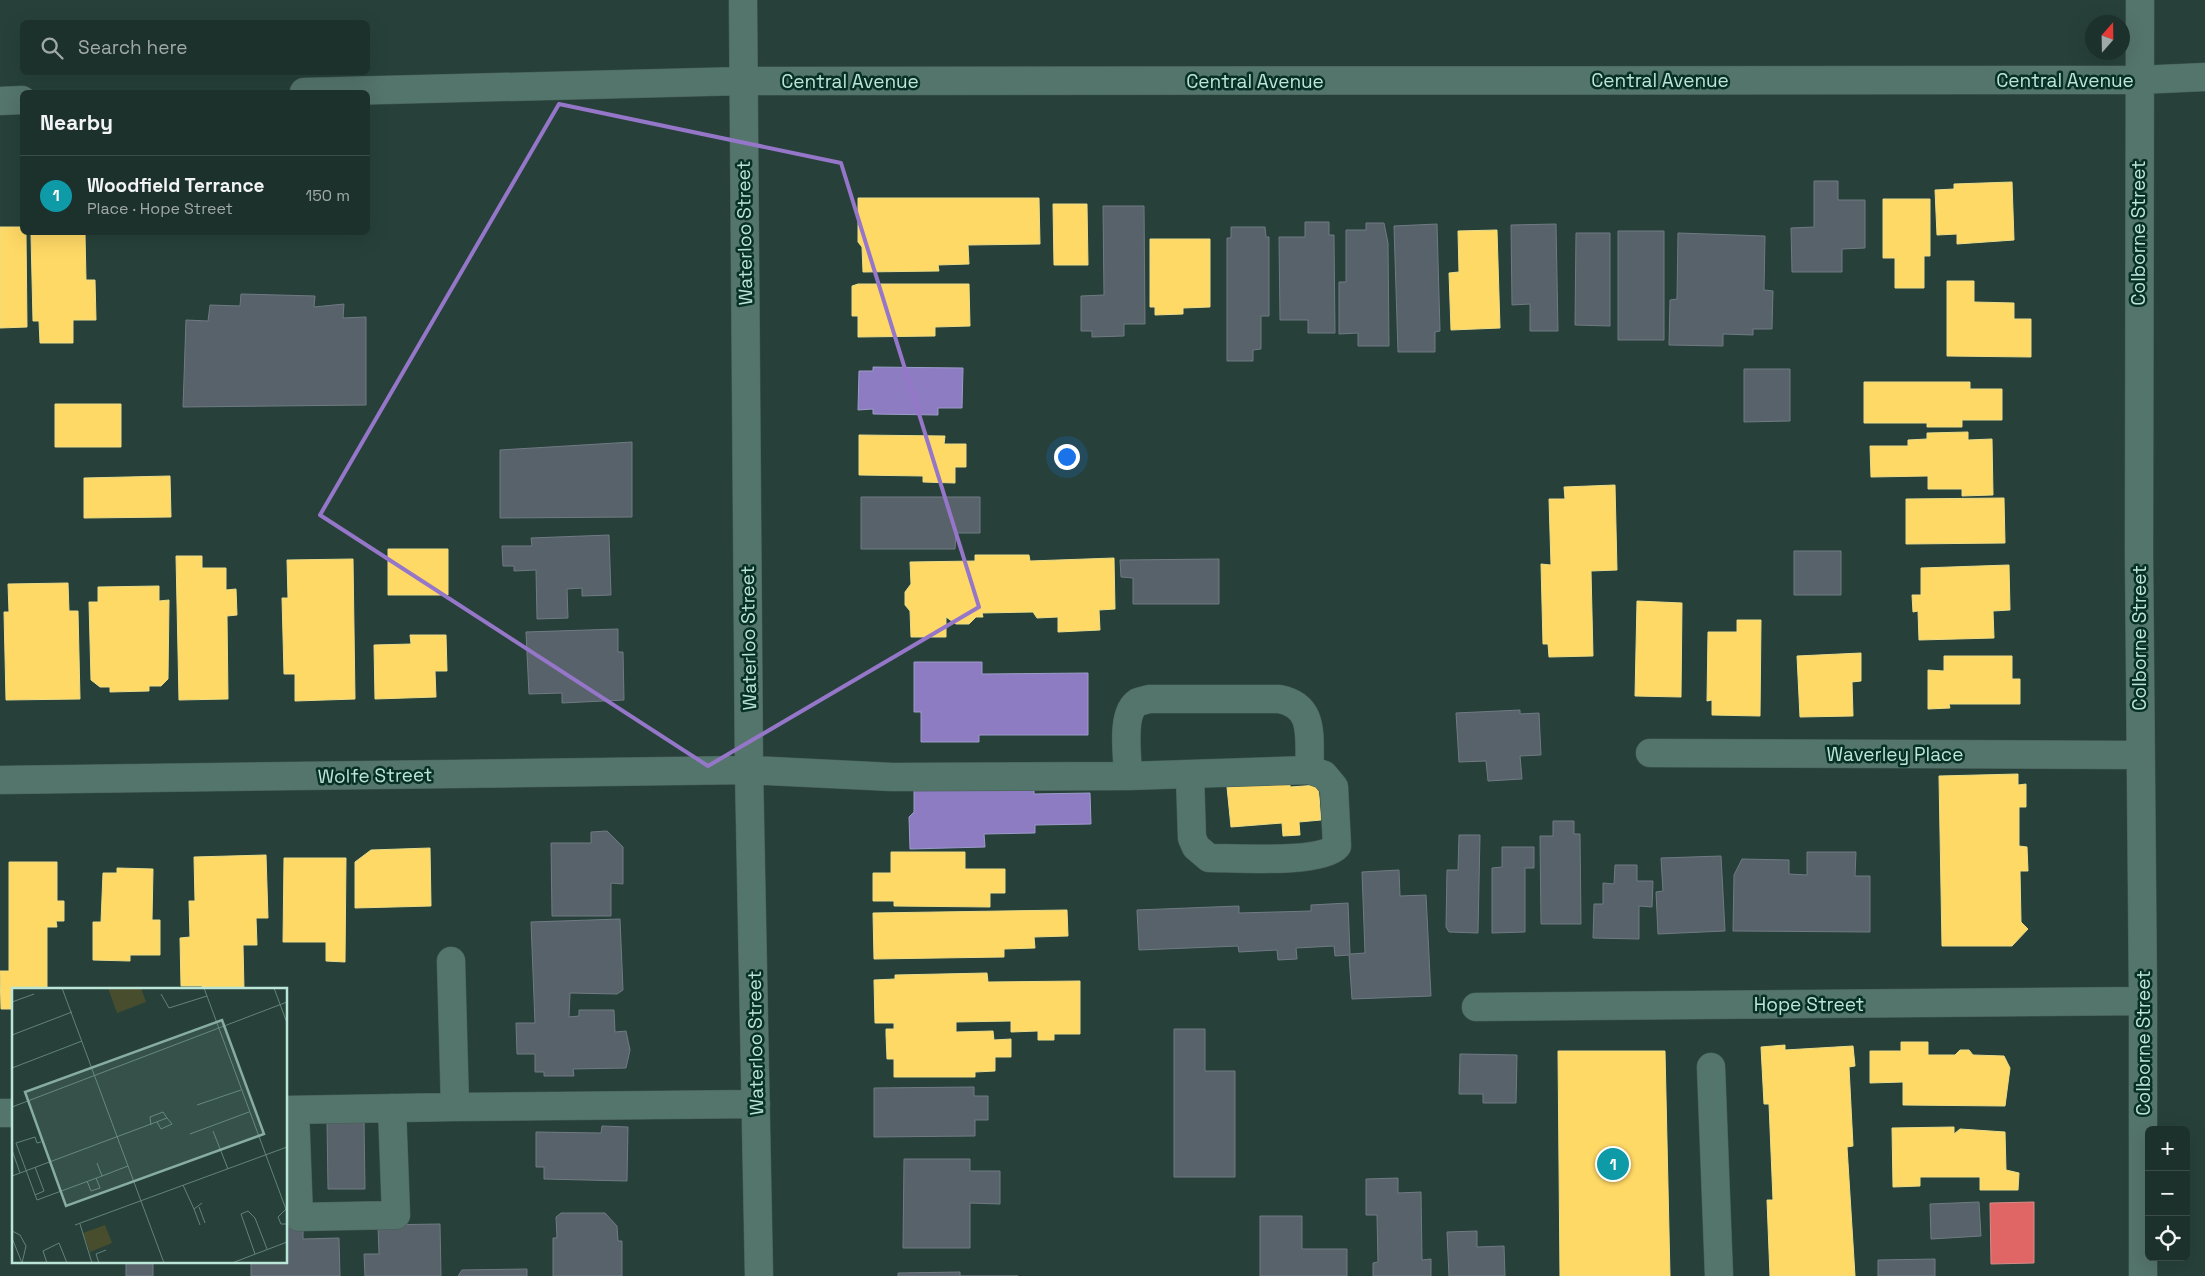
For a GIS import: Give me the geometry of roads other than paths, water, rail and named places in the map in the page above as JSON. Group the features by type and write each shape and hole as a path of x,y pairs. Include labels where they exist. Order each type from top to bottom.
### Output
{"street":[{"name":"Waterloo Street","path":"743,0 750,770 759,1276"},
{"name":"Colborne Street","path":"2140,0 2138,80 2139,755 2143,1001 2143,1276"},
{"name":"Central Avenue","path":"370,90 743,81 2138,80 2205,77"},
{"path":"0,101 20,100"},
{"path":"1128,776 1127,719 1131,709 1138,702 1149,699 1279,698 1292,701 1300,707 1307,718 1310,770 1324,775 1334,786 1337,846 1332,851 1298,858 1209,858 1196,847 1192,838 1190,776"},
{"name":"Waverley Place","path":"1650,753 2139,755"},
{"name":"Wolfe Street","path":"0,780 750,770 892,777 1190,776 1310,770"},
{"path":"451,961 455,1107"},
{"name":"Hope Street","path":"1476,1007 2143,1001"},
{"path":"1711,1066 1719,1276"},
{"path":"392,1108 396,1214 299,1217 291,1110 392,1108 455,1107 756,1104"}],"place":[{"name":"Woodfield Terrance","path":"1613,1164"}]}
